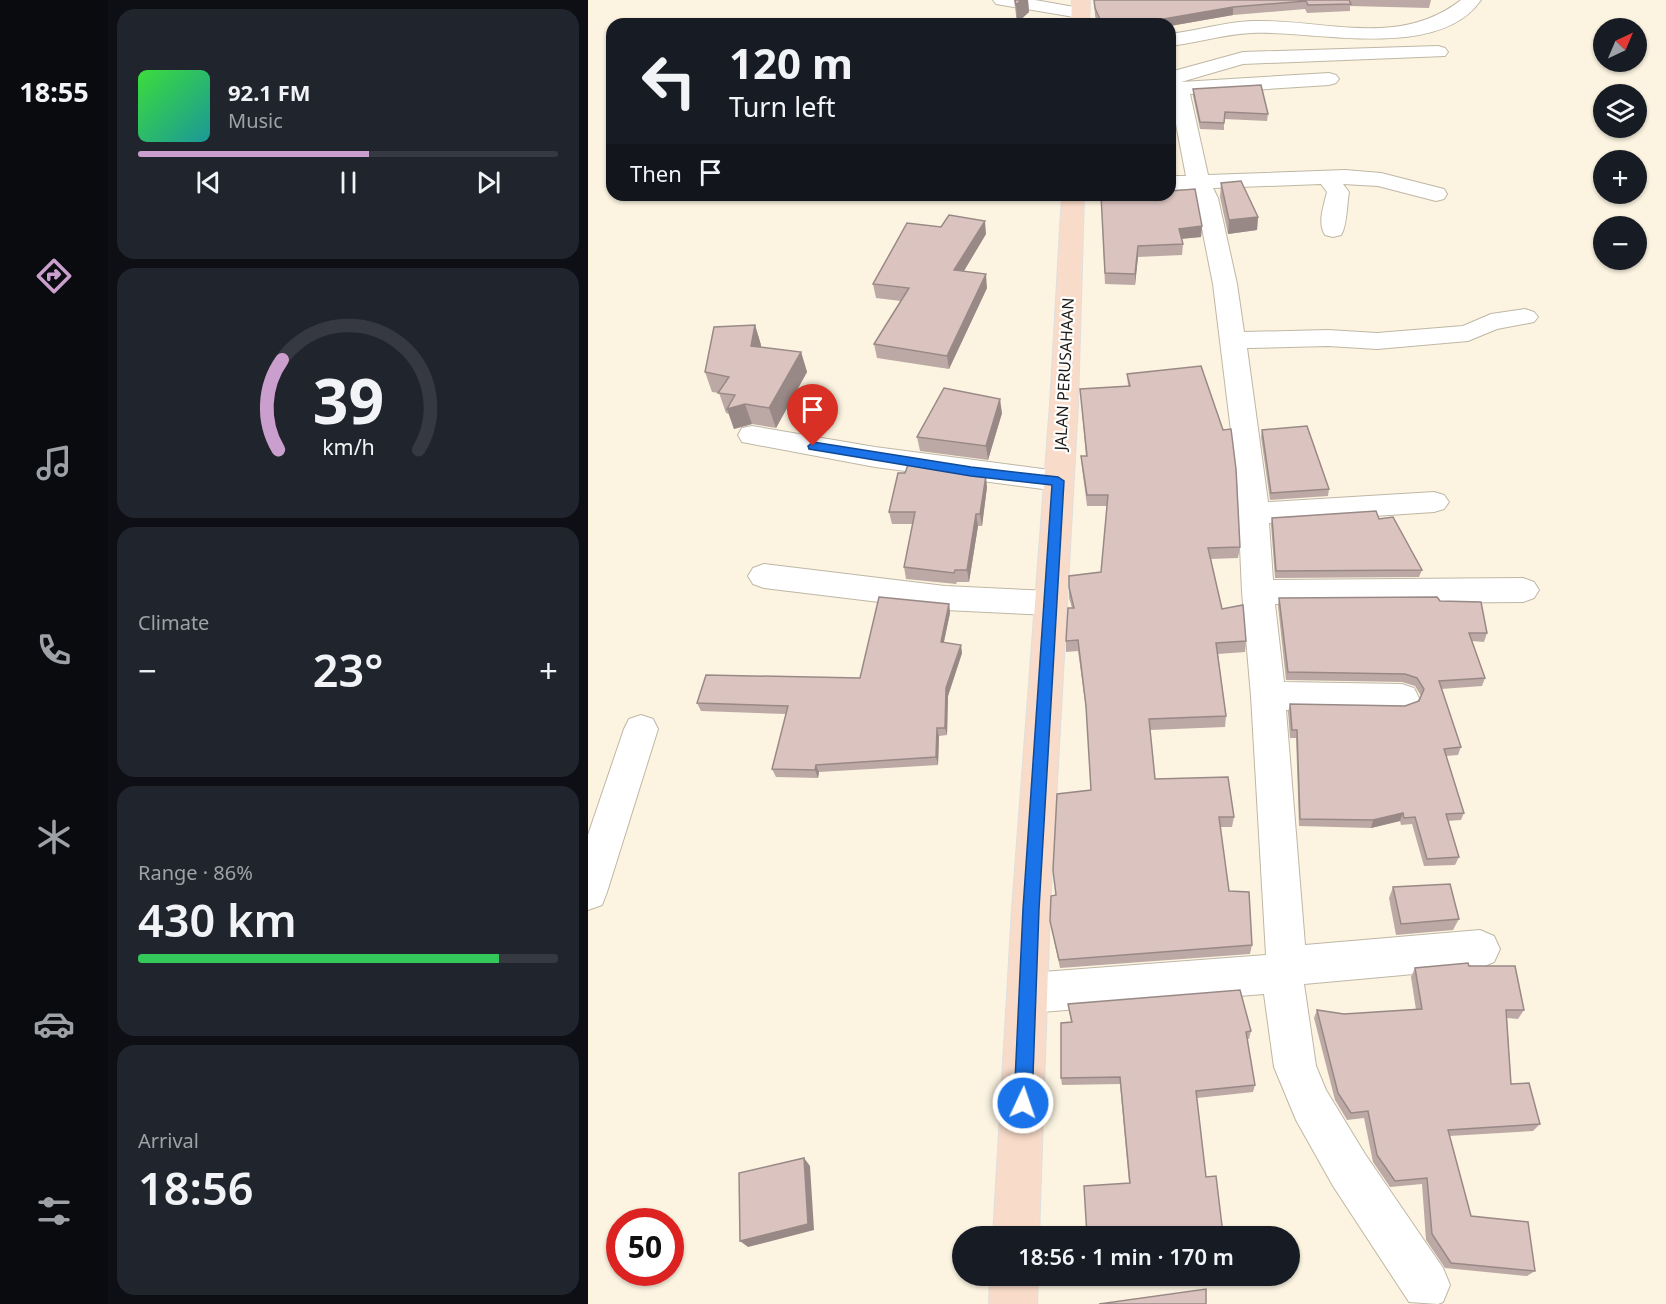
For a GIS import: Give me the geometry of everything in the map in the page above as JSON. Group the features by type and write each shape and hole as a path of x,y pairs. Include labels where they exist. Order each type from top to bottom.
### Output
{"main road":[{"name":"JALAN PERUSAHAAN","path":"1017,1226 1029,993 1031,909 1073,201"},
{"path":"1013,1304 1014,1286"}],"street":[{"path":"1002,0 1080,12"},
{"path":"1176,39 1251,27 1356,32 1421,30 1452,18 1472,0"},
{"path":"1180,83 1215,66 1243,58 1438,52"},
{"path":"1180,83 1329,79"},
{"path":"1180,83 1198,182 1207,198 1225,284 1252,480 1258,592 1268,696 1284,970 1295,1067 1311,1105 1349,1170 1426,1284"},
{"path":"1328,178 1338,192 1333,215 1333,230"},
{"path":"1176,183 1328,178 1381,180 1401,187 1436,194"},
{"path":"1233,340 1328,338 1377,341 1468,333 1491,322 1525,317"},
{"path":"752,435 928,465 1058,481"},
{"path":"1254,513 1434,502"},
{"path":"764,576 945,598 1050,603"},
{"path":"1258,592 1523,590"},
{"path":"1268,696 1402,698"},
{"path":"588,892 640,729"},
{"path":"1029,993 1480,950"}],"building":[{"path":"1094,0 1349,0 1351,4 1308,5 1306,1 1233,7 1169,18 1099,18"},
{"path":"1261,85 1268,114 1225,112 1224,123 1200,122 1193,89"},
{"path":"1241,181 1258,217 1229,220 1221,183"},
{"path":"1195,189 1202,226 1179,229 1183,244 1138,246 1135,274 1105,273 1101,201 1176,201 1176,191"},
{"path":"949,215 985,221 954,270 986,274 947,356 874,344 909,288 873,284 907,223 941,227"},
{"path":"755,325 751,346 801,352 769,408 745,404 727,409 735,395 718,393 729,377 705,372 714,327"},
{"path":"1201,366 1223,430 1231,429 1236,469 1240,547 1208,548 1222,609 1243,605 1246,641 1216,643 1226,716 1149,719 1155,779 1228,777 1234,817 1219,817 1229,891 1249,892 1252,945 1059,960 1050,921 1051,896 1056,895 1053,870 1057,794 1091,790 1086,706 1078,640 1066,641 1068,608 1074,608 1069,576 1101,572 1108,495 1087,495 1081,456 1087,456 1080,389 1130,386 1127,374"},
{"path":"944,388 1000,399 986,446 917,437"},
{"path":"1307,426 1329,489 1271,493 1262,430"},
{"path":"909,462 979,471 978,475 986,475 980,514 976,514 967,570 955,570 954,573 904,567 915,512 889,512 898,473 905,473"},
{"path":"1376,511 1379,519 1393,517 1422,570 1276,571 1272,518"},
{"path":"879,597 949,604 941,642 961,645 946,688 945,728 937,728 936,757 816,765 815,770 772,769 788,706 697,703 706,675 860,678"},
{"path":"1437,597 1440,601 1481,602 1487,633 1469,633 1485,678 1439,681 1461,747 1444,749 1464,813 1446,814 1459,857 1427,859 1415,817 1404,818 1403,813 1373,820 1300,819 1297,730 1292,730 1290,704 1405,706 1419,701 1424,689 1417,678 1405,674 1288,672 1279,598"},
{"path":"1450,884 1459,919 1401,924 1393,887"},
{"path":"1468,963 1469,966 1515,966 1524,1010 1506,1010 1511,1084 1529,1083 1540,1124 1448,1130 1471,1216 1528,1222 1535,1271 1451,1263 1432,1234 1427,1178 1395,1181 1377,1155 1368,1111 1351,1113 1338,1093 1317,1010 1344,1014 1422,1009 1415,968"},
{"path":"1240,990 1251,1031 1246,1032 1255,1085 1196,1091 1206,1177 1216,1176 1222,1226 1086,1226 1084,1186 1130,1183 1120,1077 1061,1078 1061,1023 1072,1022 1068,1004"},
{"path":"804,1158 808,1224 740,1241 739,1173"},
{"path":"1206,1289 1206,1304 1099,1304"}],"route":[{"path":"813,446 971,471 1058,481 1031,909 1023,1103"}]}
